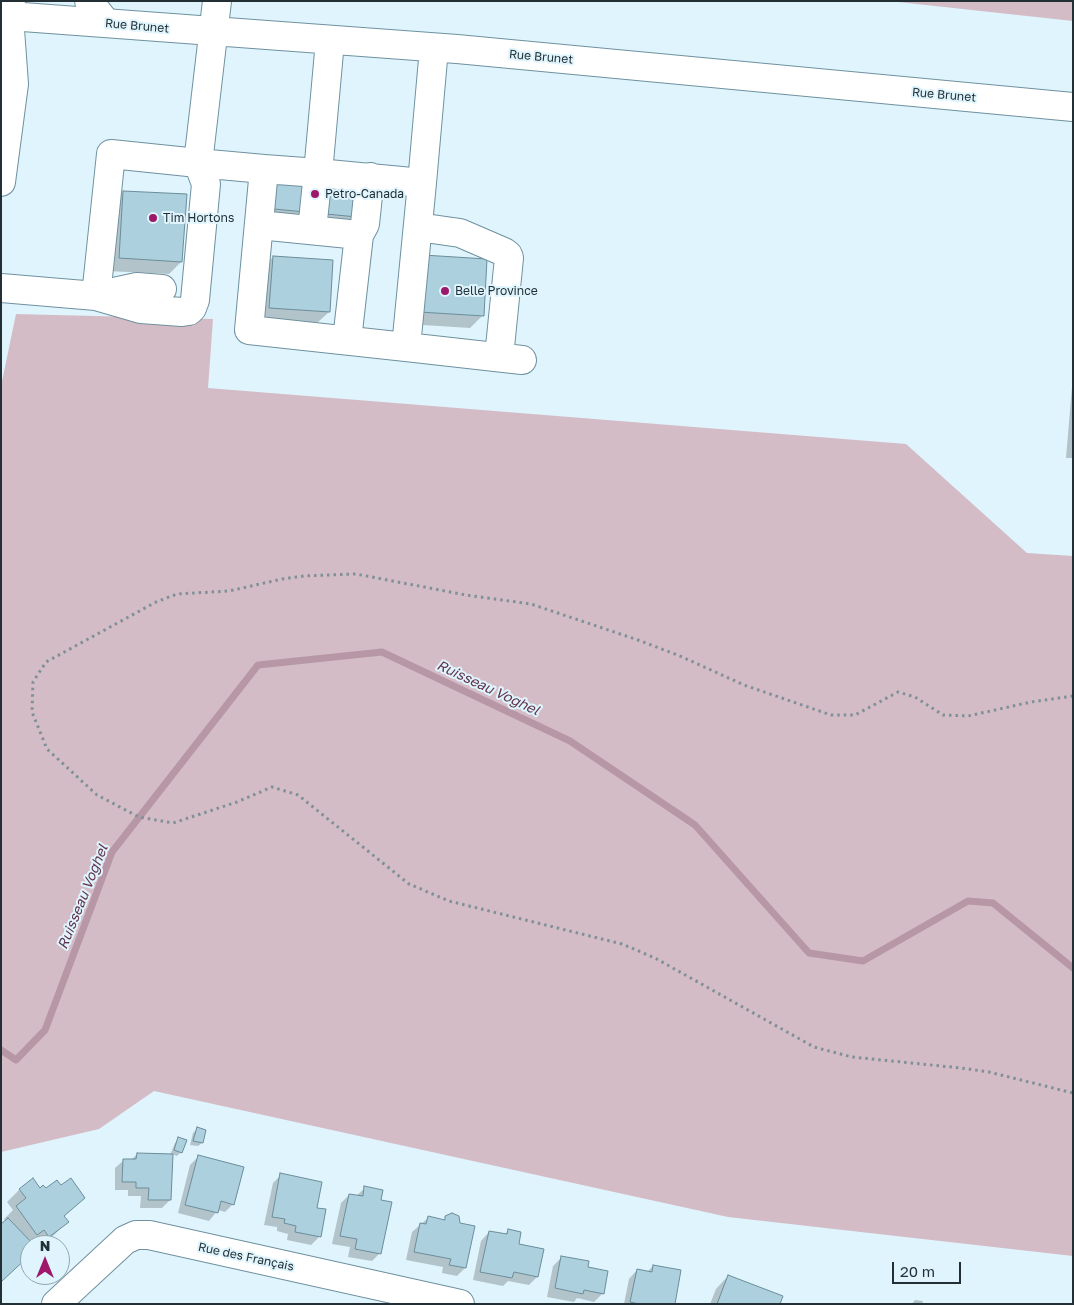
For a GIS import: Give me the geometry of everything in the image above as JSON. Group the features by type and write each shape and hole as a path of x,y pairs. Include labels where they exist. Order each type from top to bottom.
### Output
{"street":[{"path":"89,1 106,23"},
{"path":"1,288 96,296 141,309 182,312 192,308 195,300 206,184 198,162 217,1"},
{"path":"1,182 14,84 7,17"},
{"name":"Rue Brunet","path":"7,17 434,48 1073,107"},
{"path":"312,230 330,41"},
{"path":"406,346 434,48"},
{"path":"96,296 111,154 422,183"},
{"path":"264,169 249,330 511,359 510,258 508,255 460,233 418,227"},
{"path":"348,340 359,235 365,224 370,177"},
{"path":"259,225 359,235"},
{"path":"96,296 137,287 162,289"},
{"name":"Rue des Français","path":"56,1304 125,1240 136,1235 149,1235 460,1304"}],"path":[{"path":"1073,696 1031,702 968,716 943,715 915,696 898,692 855,715 831,715 744,685 680,656 638,640 531,604 466,595 356,574 304,576 282,579 229,591 177,594 156,602 46,662 33,682 32,712 47,749 97,795 139,816 172,823 237,802 272,787 298,795 409,884 449,901 622,944 655,958 814,1046 852,1057 989,1072 1073,1093"}],"shaded area":[{"path":"889,1 1073,1 1073,21"},
{"path":"16,314 213,319 208,388 906,444 1027,553 1073,556 1073,1256 728,1217 154,1091 99,1129 1,1152 1,386"}],"building":[{"path":"277,180 360,189 357,217 274,209"},
{"path":"123,191 187,194 182,262 119,258"},
{"path":"423,255 487,259 484,316 419,312"},
{"path":"273,256 333,260 330,312 269,308"},
{"path":"197,1127 206,1130 203,1143 193,1141"},
{"path":"178,1137 187,1140 182,1153 174,1150"},
{"path":"137,1153 173,1154 171,1200 148,1200 149,1188 136,1188 136,1182 122,1182 123,1159 136,1159"},
{"path":"198,1155 244,1167 234,1205 221,1201 218,1213 185,1205"},
{"path":"280,1173 322,1182 317,1208 326,1209 321,1237 295,1232 296,1226 284,1223 285,1219 272,1217"},
{"path":"33,1178 40,1188 43,1185 46,1188 57,1180 61,1185 71,1178 85,1198 64,1216 69,1222 52,1235 48,1235 44,1230 37,1235 16,1206 26,1198 19,1189"},
{"path":"364,1186 383,1190 381,1200 392,1202 381,1254 355,1249 357,1239 340,1236 349,1194 363,1196"},
{"path":"452,1213 459,1216 460,1223 475,1226 466,1268 449,1265 451,1259 414,1252 420,1223 426,1224 428,1216 445,1220 445,1216"},
{"path":"8,1218 24,1235 20,1235 20,1264 1,1282 1,1224"},
{"path":"508,1229 521,1232 519,1244 544,1249 538,1277 514,1272 512,1278 480,1272 489,1231 507,1234"},
{"path":"561,1256 589,1261 588,1267 608,1271 604,1294 584,1290 583,1294 555,1288"},
{"path":"653,1265 681,1270 675,1304 639,1304 630,1302 637,1269 652,1272"},
{"path":"728,1275 783,1296 780,1304 717,1304"}],"waterway":[{"name":"Ruisseau Voghel","path":"1,1050 16,1060 45,1030 112,852 258,665 382,652 570,741 695,825 809,953 863,961 968,901 993,903 1073,968"}],"place":[{"name":"Petro-Canada","path":"315,194"},
{"name":"Tim Hortons","path":"153,218"},
{"name":"Belle Province","path":"445,291"}]}
